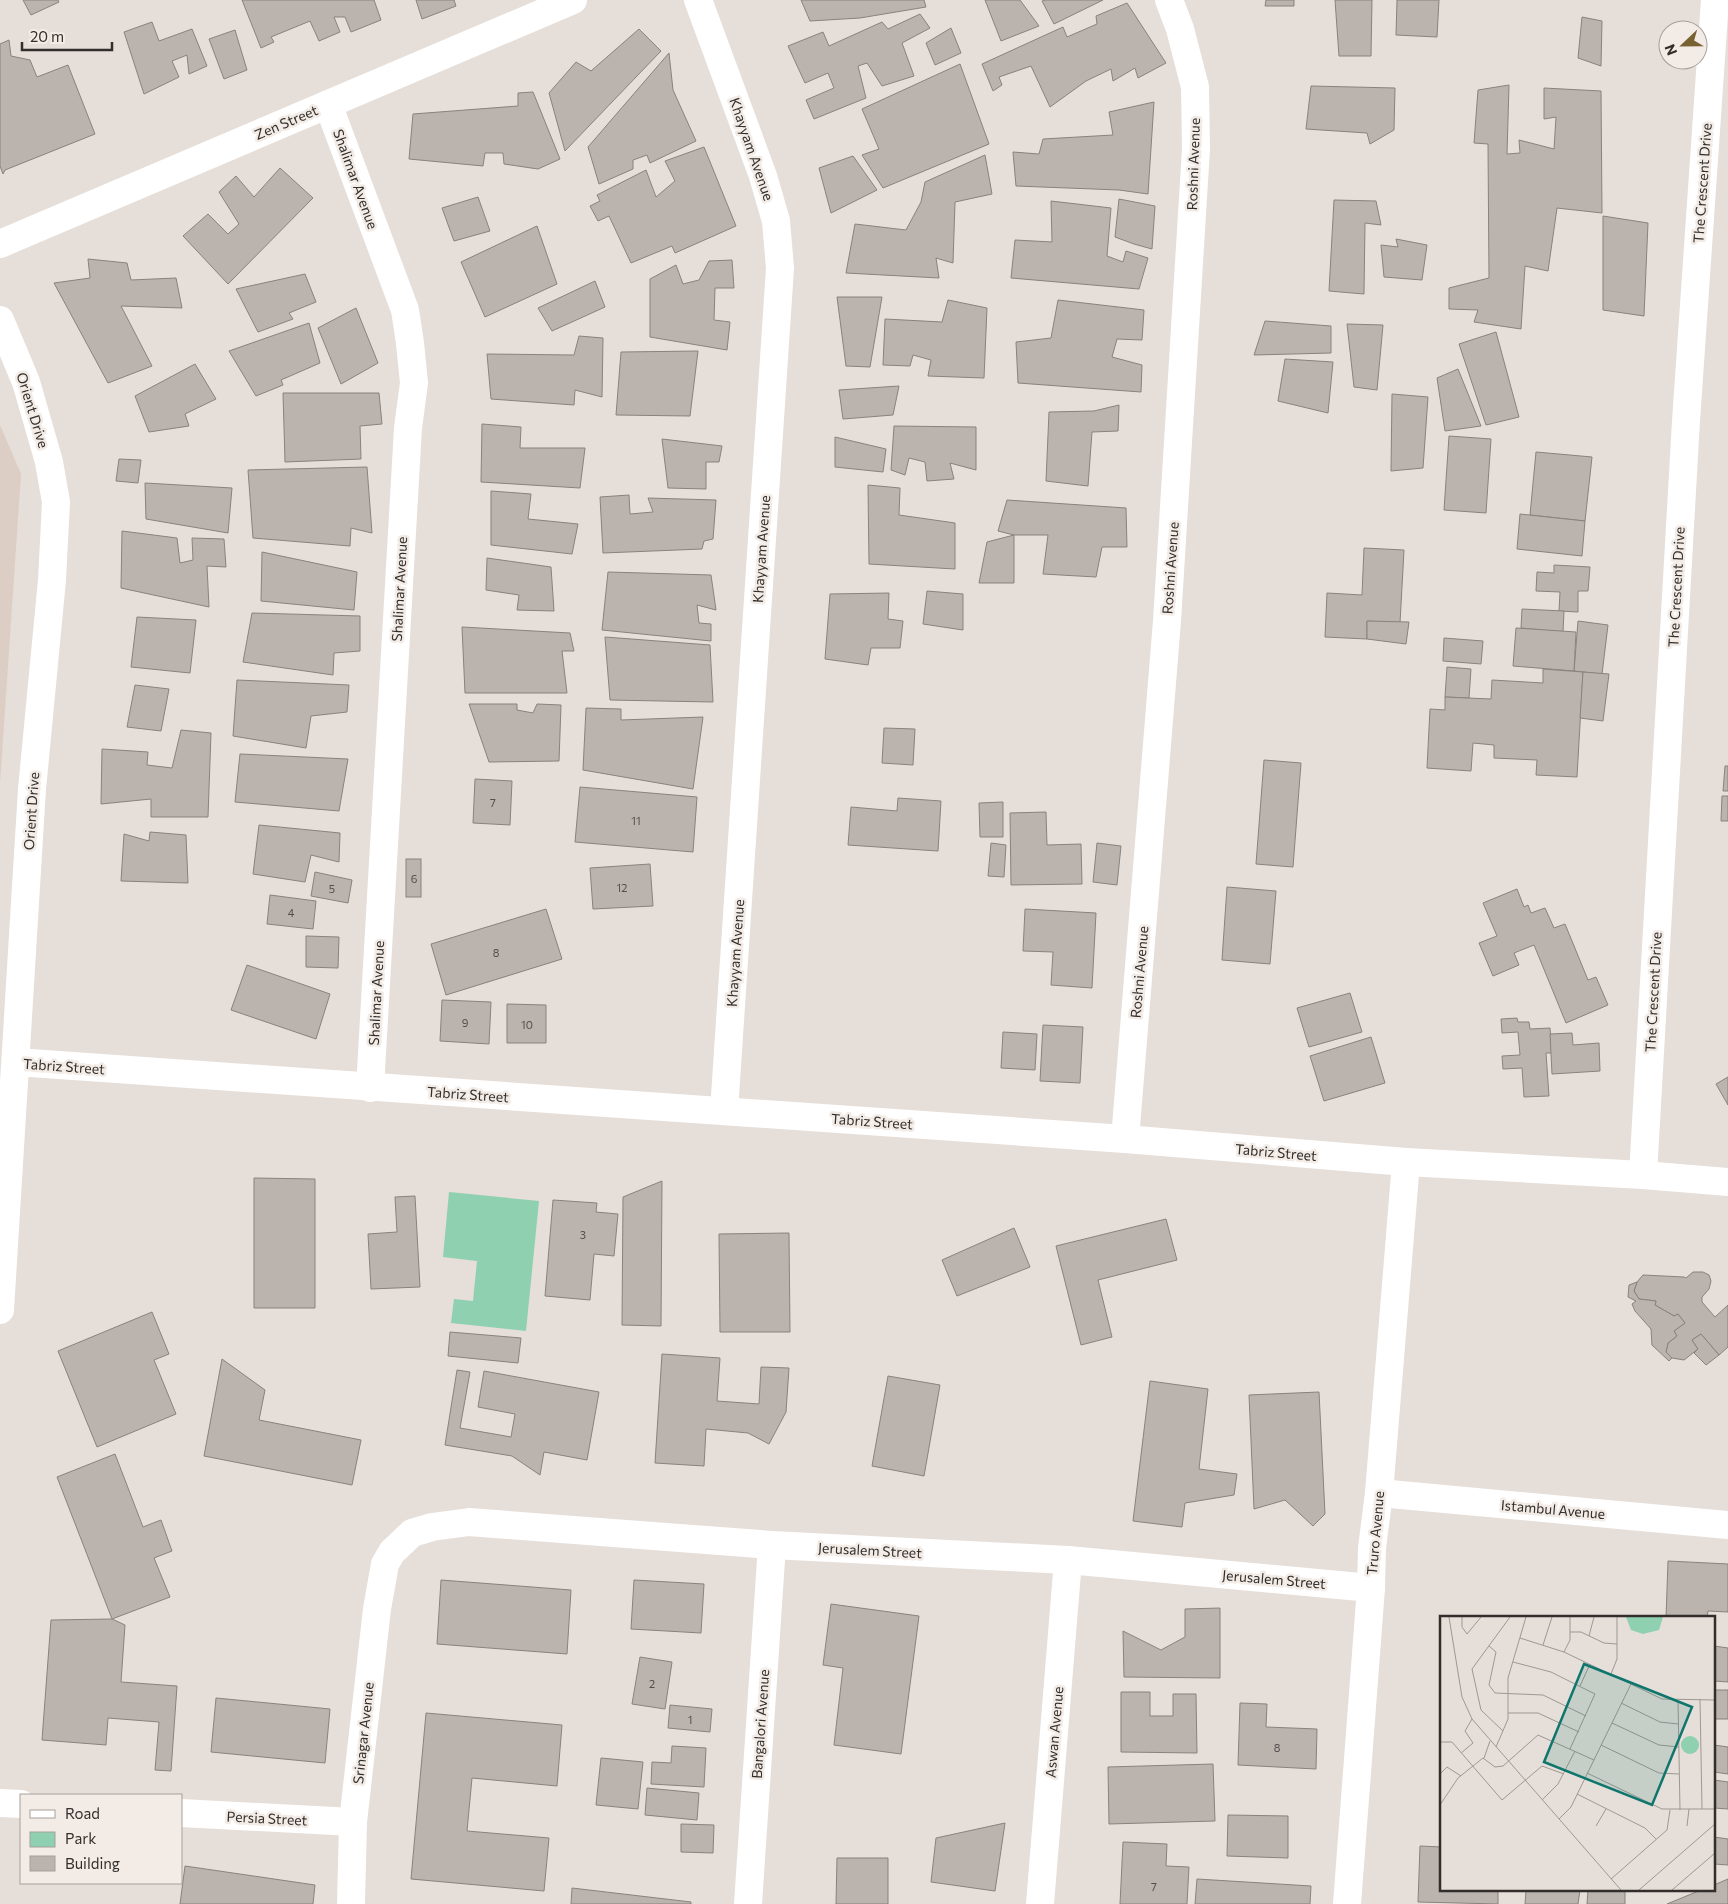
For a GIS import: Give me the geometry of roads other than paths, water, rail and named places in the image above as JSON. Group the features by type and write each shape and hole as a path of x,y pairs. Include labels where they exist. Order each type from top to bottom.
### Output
{"street":[{"name":"Zen Street","path":"0,244 573,0"},
{"name":"Khayyam Avenue","path":"698,0 763,176 776,221 780,268 724,1111"},
{"name":"Roshni Avenue","path":"1125,1139 1167,621 1196,149 1195,87 1180,29 1169,0"},
{"name":"The Crescent Drive","path":"1643,1175 1686,421 1715,0"},
{"name":"Shalimar Avenue","path":"328,104 405,310 414,383 408,438 370,1088"},
{"name":"Orient Drive","path":"0,320 26,382 49,462 56,502 52,580 32,789 0,1310"},
{"name":"Tabriz Street","path":"16,1062 1125,1139 1406,1162 1643,1175 1728,1182"},
{"name":"Truro Avenue","path":"1347,1904 1371,1588 1372,1548 1379,1493 1406,1162"},
{"name":"Istambul Avenue","path":"1379,1493 1728,1525"},
{"name":"Jerusalem Street","path":"385,1564 392,1552 412,1534 432,1527 469,1522 772,1544 1068,1560 1371,1588"},
{"name":"Bangalori Avenue","path":"748,1904 772,1544"},
{"name":"Aswan Avenue","path":"1040,1904 1068,1560"},
{"name":"Srinagar Avenue","path":"351,1904 353,1822 377,1609 385,1564"},
{"path":"0,1803 20,1804"},
{"name":"Persia Street","path":"182,1813 353,1822"}]}
